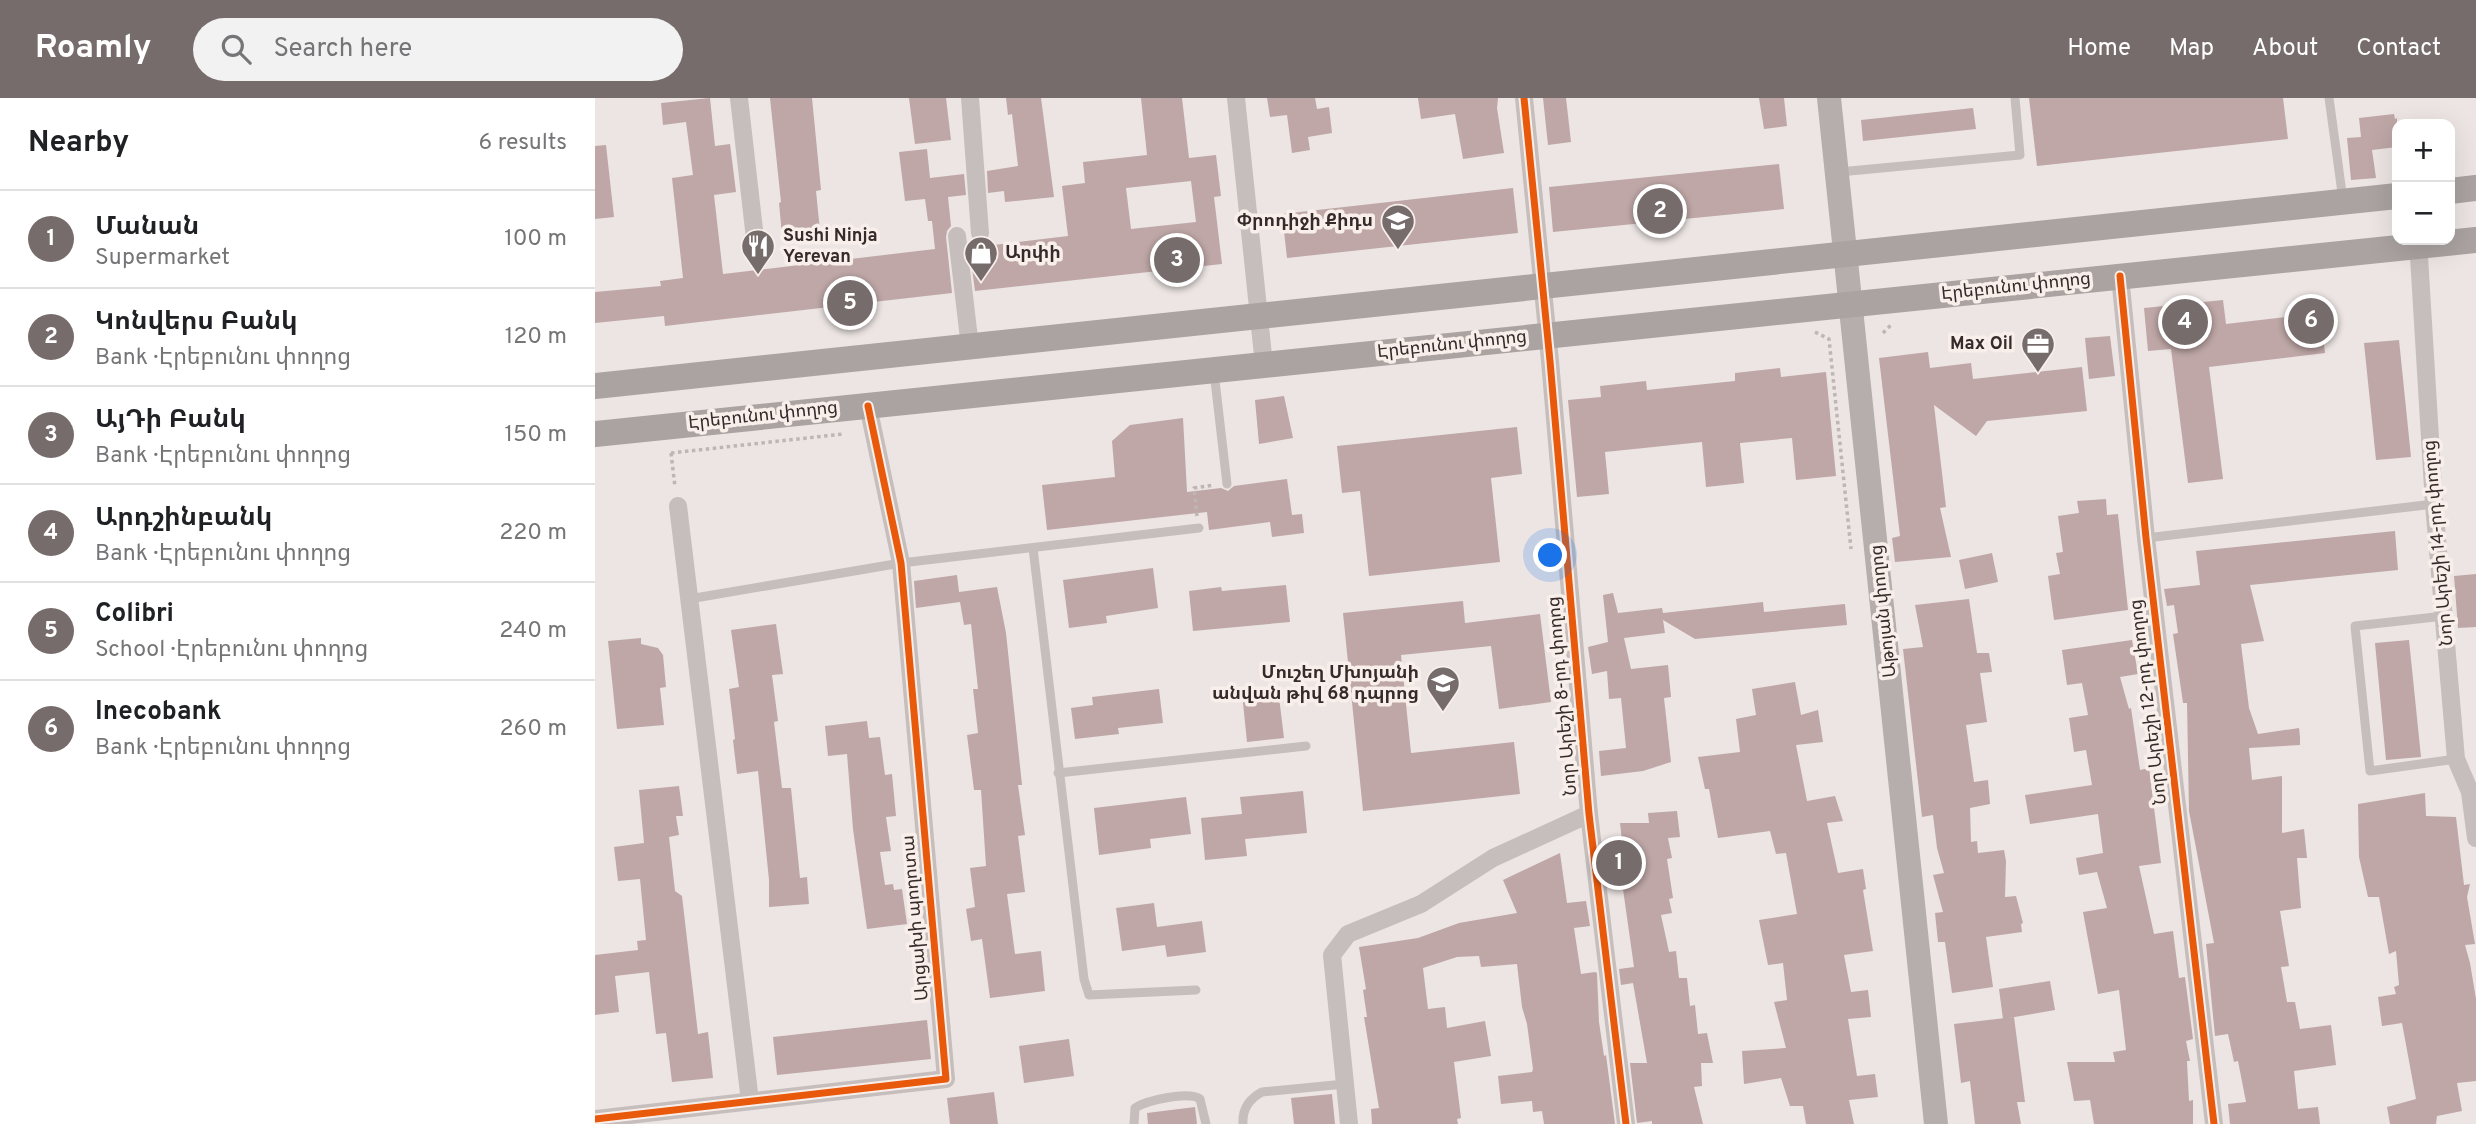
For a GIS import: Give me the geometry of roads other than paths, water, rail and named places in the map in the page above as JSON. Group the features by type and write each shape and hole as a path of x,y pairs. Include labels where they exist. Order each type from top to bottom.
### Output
{"main road":[{"name":"Աթոյան փողոց","path":"1829,98 1839,172 1936,1124"},
{"path":"2455,190 2476,188"},
{"path":"595,386 2392,197"},
{"name":"Էրեբունու փողոց","path":"2455,241 2476,240"},
{"name":"Էրեբունու փողոց","path":"595,434 870,418 1214,370 1852,305 2400,245"}],"street":[{"path":"739,98 757,256"},
{"path":"970,98 980,233"},
{"path":"1236,98 1264,365"},
{"name":"Նոր Արեշի 8-րդ փողոց","path":"1524,98 1589,814 1626,1124"},
{"path":"957,236 970,347"},
{"name":"Նոր Արեշի 14-րդ փողոց","path":"2418,245 2434,504 2456,759 2470,792 2476,838"},
{"name":"Նոր Արեշի 12-րդ փողոց","path":"2120,276 2146,538 2214,1124"},
{"name":"Արցախի պողոտա","path":"595,1119 946,1079 901,564 870,418"},
{"path":"678,506 750,1101"},
{"path":"1349,1124 1332,955 1348,934 1421,904 1493,858 1589,814"}],"lane":[{"path":"1839,172 2020,155 2015,98"},
{"path":"2329,98 2343,202"},
{"path":"1214,370 1227,484"},
{"path":"2146,538 2434,504"},
{"path":"689,599 901,564 1199,528"},
{"path":"1033,548 1058,773 1084,979 1089,995 1196,990"},
{"path":"2444,616 2355,626 2370,771 2456,759"},
{"path":"1058,773 1307,746"},
{"path":"1243,1124 1242,1114 1246,1107 1253,1097 1262,1092 1345,1084"},
{"path":"1134,1124 1135,1108 1144,1103 1192,1095 1200,1099 1206,1124"}],"place":[{"name":"Կոնվերս Բանկ","path":"1660,211"},
{"name":"Փրոդիջի Քիդս","path":"1398,251"},
{"name":"ԱյԴի Բանկ","path":"1177,260"},
{"name":"Sushi Ninja Yerevan","path":"758,276"},
{"name":"Արփի","path":"981,283"},
{"name":"Colibri","path":"850,303"},
{"name":"Inecobank","path":"2311,321"},
{"name":"Արդշինբանկ","path":"2185,322"},
{"name":"Max Oil","path":"2038,374"},
{"name":"Մուշեղ Մխոյանի անվան թիվ 68 դպրոց","path":"1443,713"},
{"name":"Մանան","path":"1619,863"}]}
